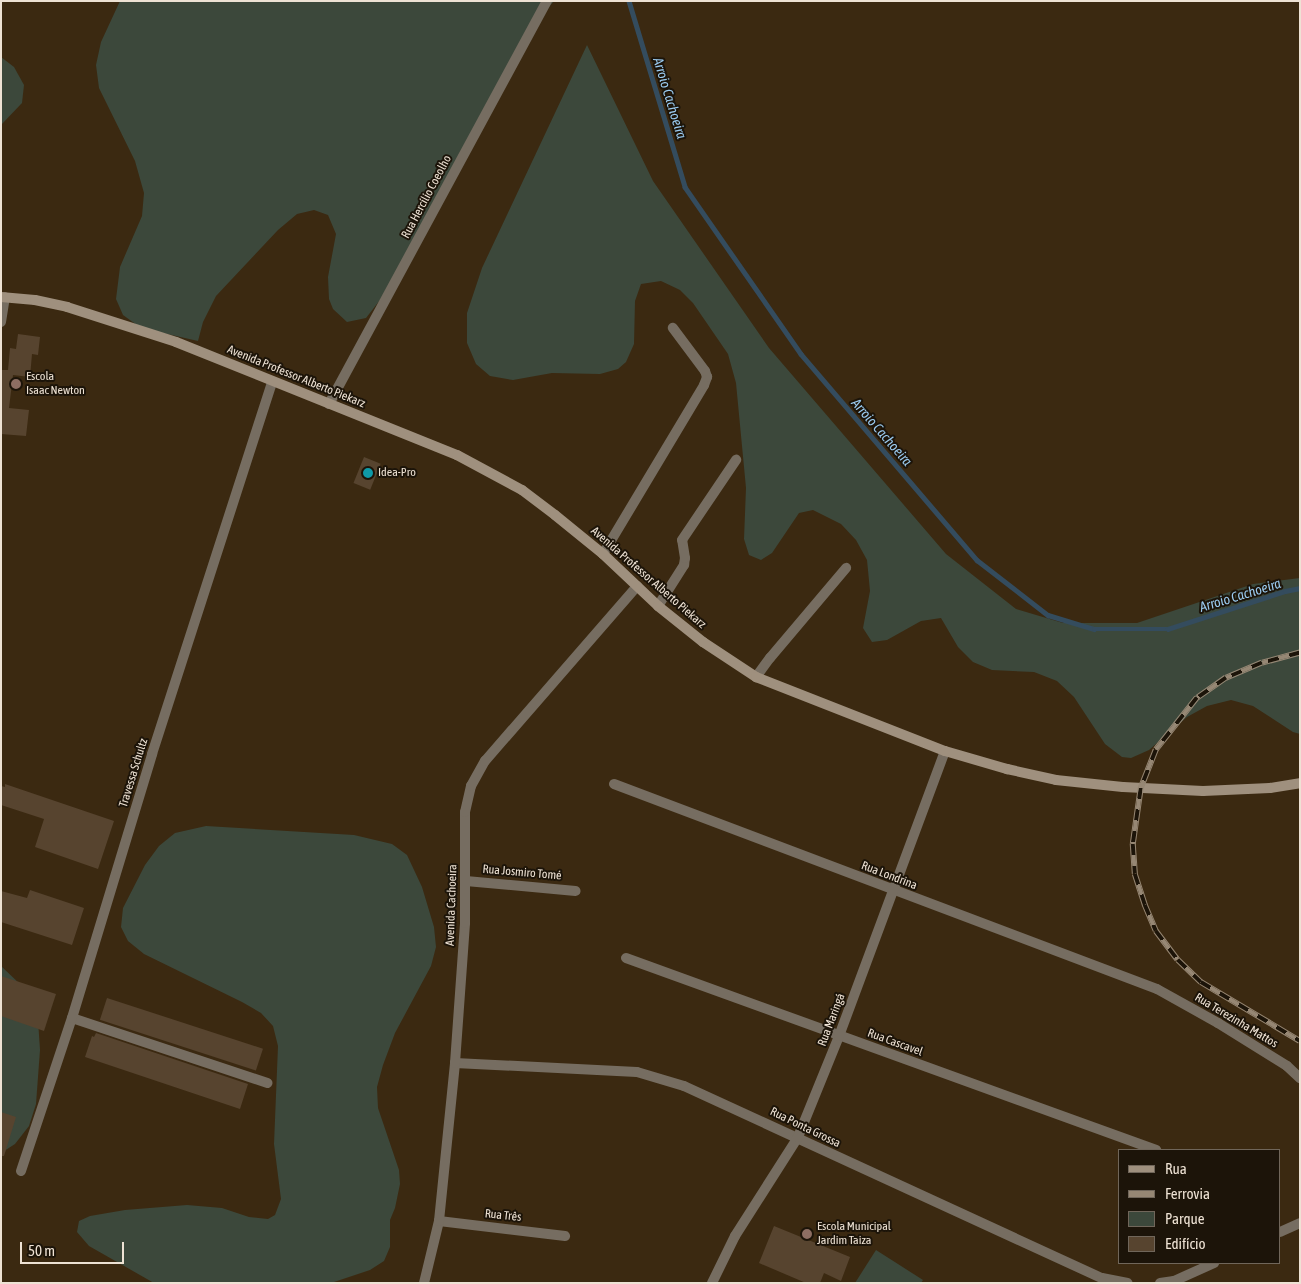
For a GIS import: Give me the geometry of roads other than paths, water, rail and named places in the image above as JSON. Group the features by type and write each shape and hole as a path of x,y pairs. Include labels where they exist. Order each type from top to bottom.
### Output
{"main road":[{"name":"Avenida Professor Alberto Piekarz","path":"3,297 35,300 66,307 176,342 457,455 522,490 603,554 658,606 703,642 756,677 945,751 1007,770 1056,780 1123,787 1203,791 1270,788 1300,783"}],"street":[{"name":"Rua Hercílio Coeolho","path":"328,404 547,1"},
{"path":"1,322 3,297"},
{"path":"603,554 707,377 705,371 673,328"},
{"name":"Travessa Schultz","path":"20,1171 72,1018 152,754 272,382"},
{"path":"658,606 684,565 686,558 682,540 736,460"},
{"path":"756,677 846,568"},
{"name":"Avenida Cachoeira","path":"424,1283 439,1222 455,1063 466,881 464,812 471,786 485,761 637,586"},
{"name":"Rua Maringá","path":"712,1283 735,1236 798,1137 839,1036 945,751"},
{"name":"Rua Londrina","path":"614,784 892,891 1157,989"},
{"name":"Rua Josmiro Tomé","path":"466,881 576,891"},
{"name":"Rua Cascavel","path":"626,958 1153,1149"},
{"name":"Rua Terezinha Mattos","path":"1157,989 1272,1056 1300,1078"},
{"path":"72,1018 267,1083"},
{"name":"Rua Ponta Grossa","path":"455,1063 637,1072 684,1086 798,1137 860,1169 1102,1278 1128,1283"},
{"name":"Rua Três","path":"439,1222 565,1236"},
{"path":"1281,1232 1300,1223"},
{"path":"1160,1283 1174,1281 1212,1264"}],"waterway":[{"name":"Arroio Cachoeira","path":"629,1 685,187 801,354 977,560 1048,615 1094,629 1168,629 1285,591 1300,588"}],"railway":[{"path":"1300,653 1262,663 1226,678 1197,698 1156,750 1141,788 1133,844 1135,874 1145,905 1156,931 1178,960 1201,982 1300,1041"}],"place":[{"name":"Escola Isaac Newton","path":"16,384"},
{"name":"Idea-Pro","path":"368,473"},
{"name":"Escola Municipal Jardim Taiza","path":"807,1234"}]}
